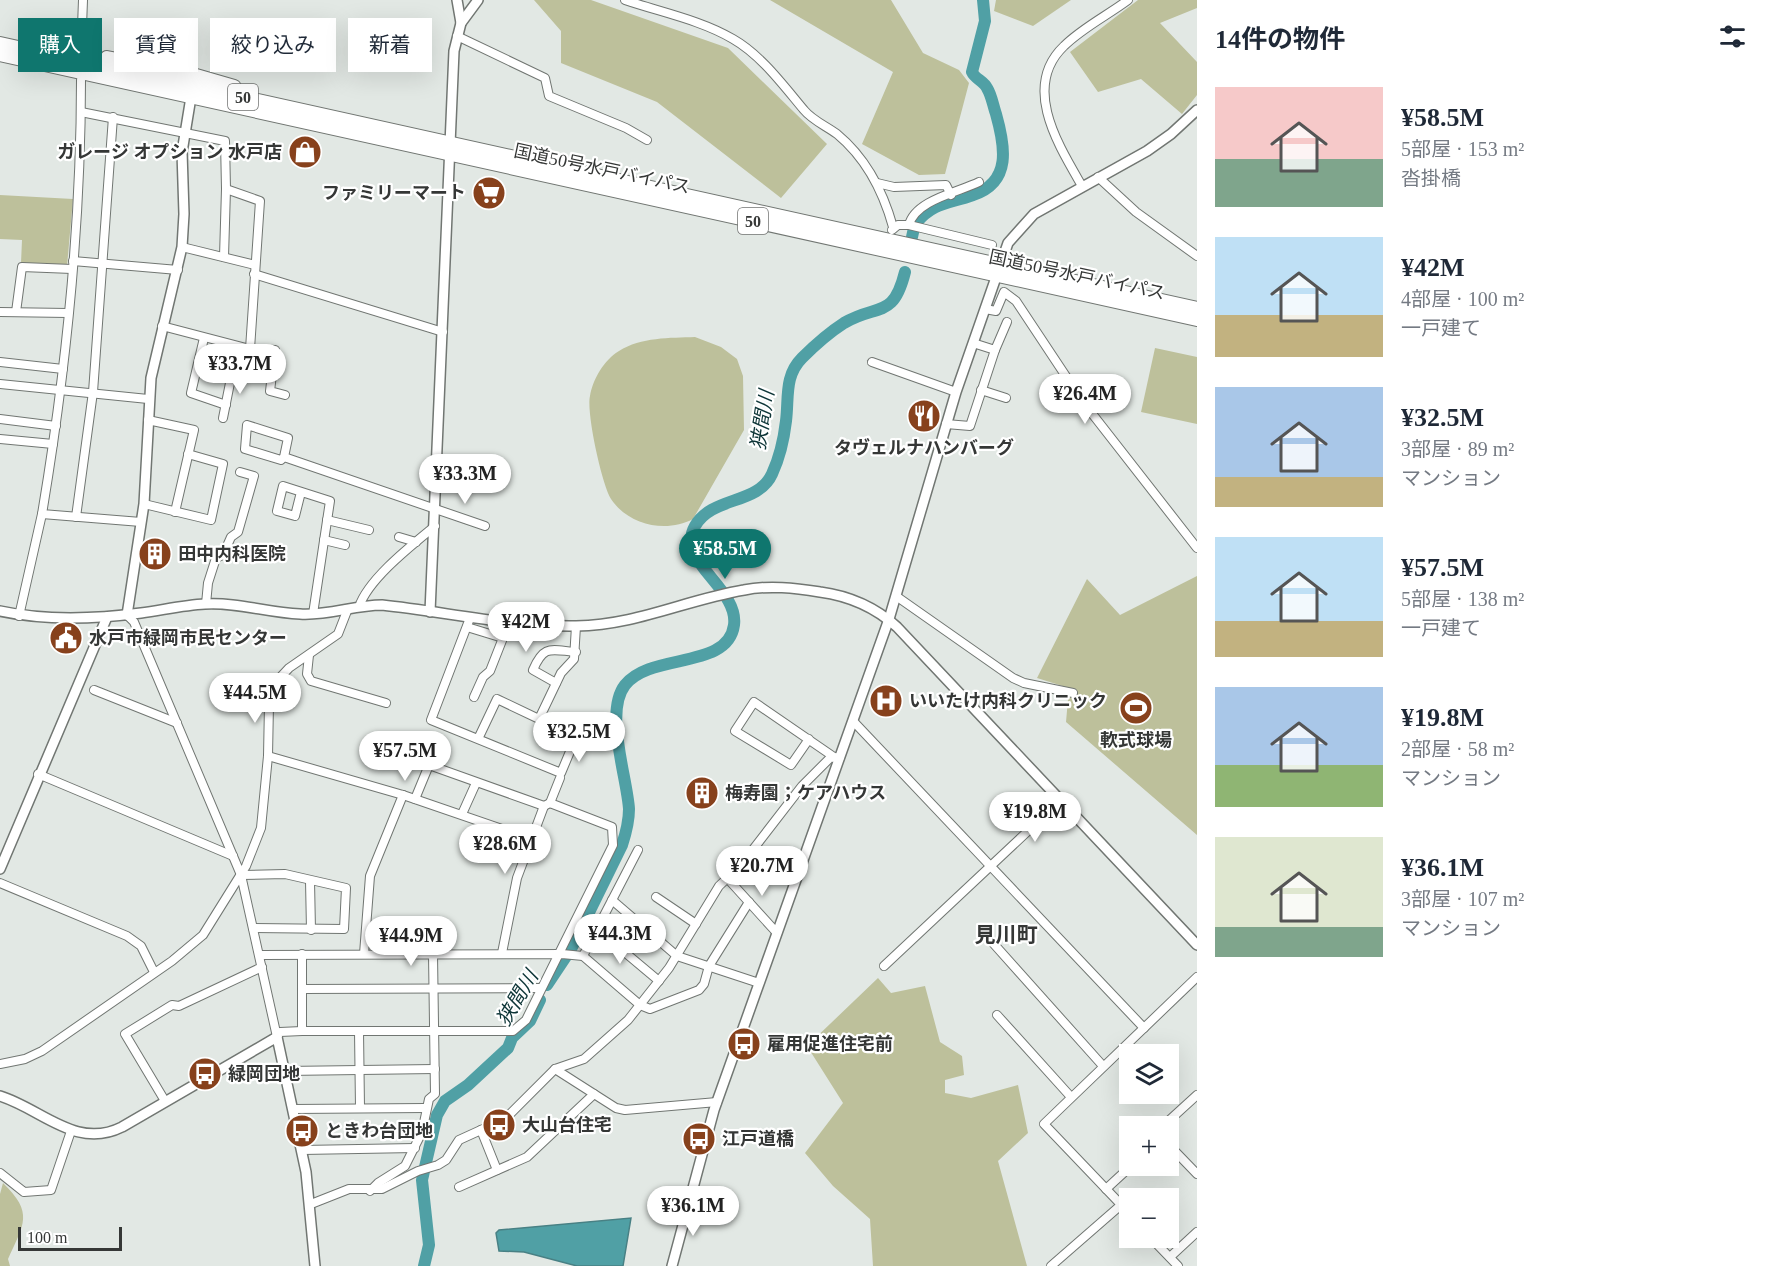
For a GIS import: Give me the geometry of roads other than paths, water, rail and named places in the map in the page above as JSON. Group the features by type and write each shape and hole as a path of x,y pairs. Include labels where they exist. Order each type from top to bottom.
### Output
{"highway":[{"path":"0,35 18,39"},
{"name":"国道50号水戸バイパス","path":"0,44 191,86 450,149 998,270 1197,309"},
{"name":"国道50号水戸バイパス","path":"0,54 191,86 262,95 292,108 450,149 891,233 998,270 1197,319"},
{"path":"102,59 191,86"},
{"path":"0,63 173,100 191,86"}],"street":[{"path":"82,18 83,0"},
{"path":"457,0 461,23"},
{"path":"430,612 457,36 461,23 478,0"},
{"path":"625,0 720,32 735,40 770,70 805,111 838,136 877,183 891,233 909,225 992,245"},
{"path":"1082,186 1050,126 1045,89 1049,72 1064,46 1128,0"},
{"path":"457,36 545,78 549,96 626,128 647,140"},
{"path":"19,616 42,514 63,369 72,265 81,80"},
{"path":"127,615 144,504 148,399 162,326 182,247 184,133 191,86"},
{"path":"672,1266 696,1168 717,1102 837,757 853,721 889,620 956,392 1008,243 1023,222 1043,207 1147,151 1171,134 1197,110"},
{"path":"81,111 225,141 224,257"},
{"path":"75,517 93,393 113,117"},
{"path":"1098,177 1136,212 1197,256"},
{"path":"909,225 911,220 928,204 979,182"},
{"path":"877,183 894,187 946,185 951,195"},
{"path":"226,189 260,201 250,349"},
{"path":"182,247 255,265"},
{"path":"16,312 22,267 104,263 178,270"},
{"path":"254,274 444,332"},
{"path":"985,309 996,311 1004,292 1016,301 1083,402 1197,548"},
{"path":"0,312 68,313"},
{"path":"946,424 970,426 994,350 1006,322"},
{"path":"162,326 250,349 275,350 270,391 285,395"},
{"path":"204,338 191,393 226,405"},
{"path":"973,343 994,350"},
{"path":"0,362 63,369"},
{"path":"872,362 956,392"},
{"path":"223,418 233,368"},
{"path":"0,384 148,399"},
{"path":"981,390 1006,398"},
{"path":"0,419 56,426"},
{"path":"148,420 194,430 175,512"},
{"path":"284,457 288,438 247,425 245,449 281,460 284,457 485,526"},
{"path":"0,439 53,444"},
{"path":"144,504 212,520 223,464 188,454"},
{"path":"206,604 208,583 216,558 223,555 231,537 238,532 254,476 240,472"},
{"path":"301,492 330,501 313,614"},
{"path":"42,514 141,522"},
{"path":"327,520 369,530"},
{"path":"359,607 362,597 376,582 435,526"},
{"path":"399,537 416,542"},
{"path":"324,540 345,545"},
{"path":"469,622 576,626 637,620 744,590 779,587 828,593 860,602 889,620 1197,945"},
{"path":"896,596 1012,678 1024,683 1073,693"},
{"path":"0,611 19,616 107,617 206,604 234,604 313,614 382,605 430,612 469,622 502,638 490,671 483,677 474,697"},
{"path":"0,1064 25,1059 42,1051 196,943 234,882 241,875 255,848 261,828 268,756 268,704 275,683 289,668 338,634 347,611"},
{"path":"127,615 134,622 241,875 302,1150 311,1204 315,1266"},
{"path":"0,869 38,774 107,617"},
{"path":"469,622 430,720 561,773 574,742 539,719 497,699 478,739"},
{"path":"539,719 556,683 574,658 576,626"},
{"path":"556,683 533,670 540,654 545,650 576,652"},
{"path":"309,655 307,674 311,681 386,703"},
{"path":"94,690 177,723"},
{"path":"809,739 791,765 735,731 754,702 837,757"},
{"path":"853,721 1144,1028"},
{"path":"268,756 404,795 531,839"},
{"path":"311,1204 349,1189 370,1191 382,1189 446,1160 459,1140 505,1119 555,1069 584,1059 628,1020 677,956 719,886 728,879 802,786 830,758 837,757"},
{"path":"0,1096 21,1104 71,1131 93,1135 107,1133 277,1037 280,1032 513,1031 526,1020 613,845 612,827 476,783 429,765 415,799"},
{"path":"38,774 233,856"},
{"path":"502,953 517,878 531,839 560,778"},
{"path":"462,814 476,783"},
{"path":"364,954 370,876 404,795"},
{"path":"884,966 1060,801"},
{"path":"579,956 597,929 638,850"},
{"path":"241,875 285,874 346,888 344,929 253,928"},
{"path":"728,879 777,933"},
{"path":"310,881 311,930"},
{"path":"0,883 127,936 141,946 154,972"},
{"path":"656,897 696,924"},
{"path":"612,900 677,956 759,983"},
{"path":"260,955 502,953 579,956 640,1005 650,1009 699,990 704,984 709,966 749,902"},
{"path":"597,929 659,981"},
{"path":"993,943 1103,1066"},
{"path":"302,954 302,1031"},
{"path":"370,1191 378,1183 405,1166 415,1148 429,1100 435,1094 433,954"},
{"path":"165,1101 125,1034 172,1005 179,1006 262,967"},
{"path":"1119,1203 1044,1124 1197,977"},
{"path":"302,989 541,988"},
{"path":"997,1015 1071,1097"},
{"path":"359,1030 360,1108"},
{"path":"285,1071 435,1069"},
{"path":"555,1069 616,1108 625,1110 717,1102"},
{"path":"459,1187 527,1157 594,1094"},
{"path":"1174,1116 1197,1095"},
{"path":"293,1109 426,1108"},
{"path":"481,1130 497,1170"},
{"path":"0,1173 24,1192 51,1190 71,1131"},
{"path":"302,1150 415,1148"},
{"path":"1179,1155 1197,1174"},
{"path":"1106,1189 1120,1176"},
{"path":"1051,1266 1119,1207"},
{"path":"1170,1257 1197,1232"},
{"path":"1161,1248 1178,1266"}],"water":[{"path":"631,1218 623,1266 577,1266 524,1252 499,1251 496,1233 499,1230"}],"waterway":[{"name":"狭間川","path":"916,223 935,207 986,189 1000,172 1003,150 996,114 987,88 972,72 985,21 983,0"},
{"name":"狭間川","path":"912,237 914,228"},
{"name":"狭間川","path":"547,985 571,949 622,845 626,832 629,809 618,745 616,711 625,685 637,675 652,668 704,655 718,649 729,639 734,625 733,612 727,599 693,551 691,539 695,526 712,510 746,496 765,484 772,474 781,448 786,421 788,388 796,365 817,344 844,323 889,304 895,297 905,272"},
{"name":"狭間川","path":"424,1266 429,1245 422,1180 437,1115 445,1101 468,1085 508,1048 512,1038 530,1021 540,1000"}],"place":[{"name":"ガレージ オプション 水戸店","path":"305,152"},
{"name":"ファミリーマート","path":"489,193"},
{"name":"タヴェルナハンバーグ","path":"924,416"},
{"name":"田中内科医院","path":"155,554"},
{"name":"水戸市緑岡市民センター","path":"66,638"},
{"name":"いいたけ内科クリニック","path":"886,701"},
{"name":"軟式球場","path":"1136,708"},
{"name":"梅寿園；ケアハウス","path":"702,793"},
{"name":"雇用促進住宅前","path":"744,1044"},
{"name":"緑岡団地","path":"205,1074"},
{"name":"大山台住宅","path":"499,1125"},
{"name":"ときわ台団地","path":"302,1131"},
{"name":"江戸道橋","path":"699,1139"}],"district":[{"name":"見川町","path":"1006,935"}]}
